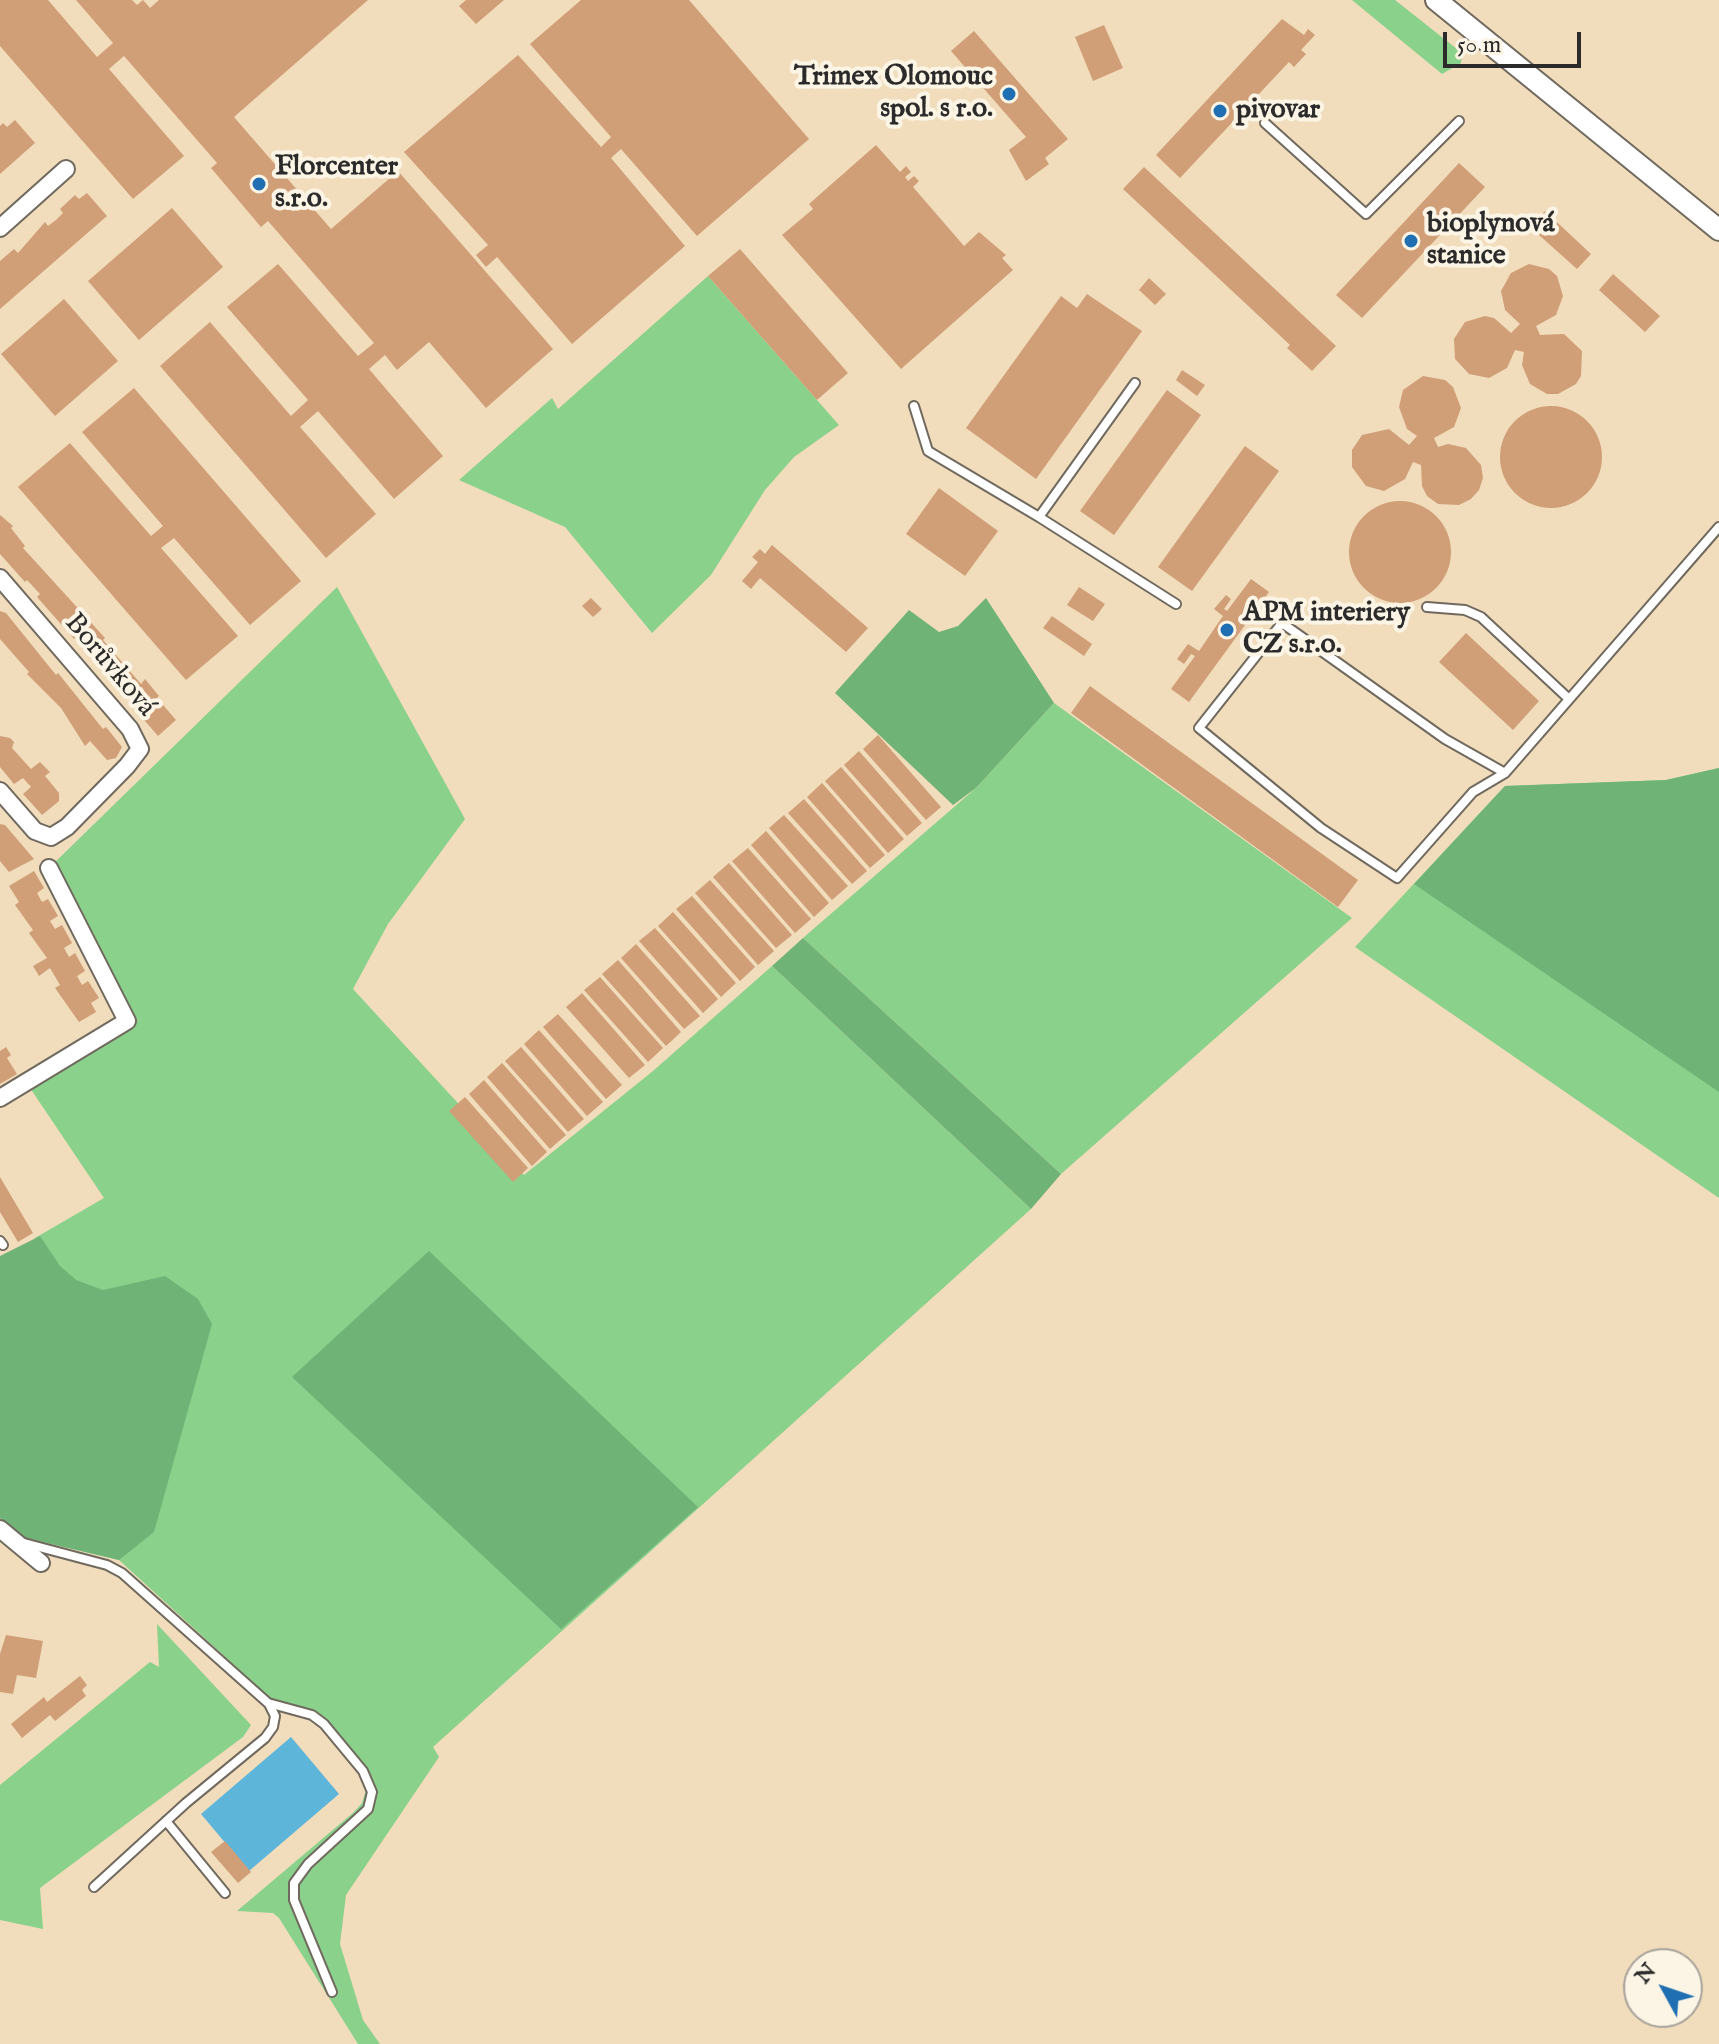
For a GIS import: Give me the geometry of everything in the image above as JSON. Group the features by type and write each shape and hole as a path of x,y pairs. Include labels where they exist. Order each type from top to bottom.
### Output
{"street":[{"path":"1436,0 1719,230"},
{"path":"0,228 66,169"},
{"name":"Borůvková","path":"0,578 130,729 140,749 133,761 67,827 51,837 35,831 0,791"},
{"path":"0,1098 127,1021 49,868"},
{"path":"0,1529 41,1563"}],"lane":[{"path":"1265,123 1366,214 1459,121"},
{"path":"1039,517 1135,383"},
{"path":"914,406 928,451 1176,604"},
{"path":"1505,773 1445,739 1282,623 1199,728 1321,828 1397,878 1473,792 1505,773 1719,527"},
{"path":"1427,607 1465,610 1481,617 1569,699"},
{"path":"14,1541 115,1569 268,1703 275,1716 273,1727 265,1738 166,1821 94,1887"},
{"path":"268,1703 312,1715 324,1724 369,1780 372,1801 368,1809 308,1864 294,1883 294,1900 332,1992"},
{"path":"166,1821 225,1893"}],"green space":[{"path":"1352,0 1395,0 1457,49 1462,54 1461,63 1442,74"},
{"path":"708,276 839,425 794,457 765,490 711,575 652,633 565,527 459,480 552,398 558,409"},
{"path":"337,587 465,819 388,924 353,989 524,1175 653,1071 772,966 1031,1209 433,1747 439,1757 346,1895 340,1944 363,2020 380,2044 358,2044 279,1918 273,1913 237,1911 354,1812 362,1803 369,1780 312,1715 283,1709 119,1560 22,1537 0,1518 35,1238 104,1198 26,1082 127,1021 49,868"},
{"path":"986,598 1054,703 976,788 953,805 835,693 909,610 939,632 958,626"},
{"path":"1054,703 1352,918 1061,1174 803,938 976,788"},
{"path":"1719,768 1719,1198 1355,947 1505,786 1666,780"},
{"path":"1719,768 1719,1092 1414,884 1505,786 1666,780"},
{"path":"803,938 1061,1174 1031,1209 772,966"},
{"path":"40,1236 60,1266 76,1280 103,1290 165,1276 198,1299 212,1324 154,1532 119,1560 22,1537 0,1518 0,1256"},
{"path":"429,1251 698,1507 561,1629 292,1377"},
{"path":"157,1624 251,1725 243,1737 40,1888 43,1929 0,1920 0,1785 150,1662 159,1667"}],"water":[{"path":"291,1737 339,1794 249,1871 201,1814"}],"building":[{"path":"0,0 48,0 97,57 113,43 76,0 132,0 137,5 143,0 150,8 159,0 368,0 234,117 331,229 398,171 553,349 486,408 429,342 397,370 385,355 369,369 443,456 394,499 318,411 300,427 376,514 326,558 160,366 210,322 291,416 308,400 227,307 278,264 358,356 374,343 268,221 261,227 211,168 217,163 124,56 109,69 184,156 133,199 0,46"},
{"path":"466,0 504,0 476,24 459,6"},
{"path":"581,0 689,0 809,139 697,236 621,149 611,158 685,246 572,344 497,257 486,267 476,255 488,245 404,152 518,55 601,147 611,137 530,44"},
{"name":"pivovar","path":"1282,19 1304,35 1308,29 1315,35 1301,50 1306,54 1294,67 1289,62 1180,178 1156,155"},
{"path":"1104,25 1123,68 1093,81 1075,37"},
{"name":"Trimex Olomouc spol. s r.o.","path":"974,31 1068,139 1045,158 1049,164 1026,181 1009,150 1026,137 951,51"},
{"path":"15,120 35,143 0,174 0,126 3,123 7,127"},
{"path":"876,145 900,172 906,166 911,172 905,177 908,181 914,176 919,181 913,187 964,246 979,232 1006,255 1002,258 1013,270 901,369 782,235 813,209 809,204"},
{"name":"bioplynová stanice","path":"1459,163 1485,187 1362,318 1336,295"},
{"path":"1144,167 1336,346 1312,371 1287,348 1290,345 1123,189"},
{"path":"87,193 107,216 0,309 0,261 14,249 18,253 45,222 48,226 56,220 63,213 60,209 75,195 79,199"},
{"path":"172,208 223,267 139,340 88,281"},
{"path":"1545,211 1591,254 1577,269 1530,227"},
{"path":"740,249 848,373 817,400 708,276"},
{"path":"1529,264 1549,269 1557,276 1563,296 1556,315 1536,326 1540,335 1564,334 1582,351 1581,376 1576,384 1558,394 1547,394 1530,384 1522,365 1524,352 1515,350 1507,368 1489,378 1469,374 1455,359 1454,339 1465,322 1485,316 1494,318 1511,333 1520,324 1505,310 1501,291 1511,273"},
{"path":"1613,274 1660,316 1645,332 1599,290"},
{"path":"1149,278 1166,294 1155,305 1139,290"},
{"path":"1087,294 1142,331 1036,479 966,428 1061,296 1077,308"},
{"path":"64,299 118,361 55,416 1,354"},
{"path":"1182,370 1205,385 1197,396 1176,380"},
{"path":"1423,376 1445,380 1453,387 1461,408 1454,427 1434,438 1438,447 1448,444 1466,448 1481,465 1483,478 1479,490 1459,505 1438,504 1427,496 1422,486 1421,465 1413,462 1405,479 1384,491 1366,486 1352,467 1352,450 1362,435 1389,429 1409,445 1417,436 1407,429 1399,407 1403,390"},
{"path":"134,388 301,581 250,625 174,538 161,548 238,636 186,680 18,487 70,443 151,536 163,526 82,432"},
{"path":"1167,390 1201,415 1114,535 1080,511"},
{"path":"1551,406 1570,410 1587,421 1598,438 1602,457 1598,476 1587,493 1570,504 1551,508 1532,504 1515,493 1504,476 1500,457 1504,438 1515,421 1532,410"},
{"path":"1245,446 1279,471 1192,591 1158,567"},
{"path":"939,488 998,531 965,576 906,534"},
{"path":"1400,501 1419,505 1436,516 1447,533 1451,552 1447,571 1436,588 1419,599 1400,603 1381,599 1364,588 1353,571 1349,552 1353,533 1364,516 1381,505"},
{"path":"0,515 13,526 11,528 25,546 23,548 105,638 103,640 141,684 145,679 159,696 157,698 176,720 158,736 76,636 74,639 37,597 40,594 0,554"},
{"path":"772,545 868,628 846,652 760,578 751,589 742,581 758,562 752,557 760,549 765,554"},
{"name":"APM interiery CZ s.r.o.","path":"1251,579 1269,592 1189,702 1171,689 1195,656 1191,654 1184,664 1177,659 1188,644 1199,651 1223,616 1214,609 1226,595 1231,599 1224,609 1227,611"},
{"path":"1079,587 1105,604 1093,621 1067,605"},
{"path":"591,598 602,609 593,617 582,606"},
{"path":"0,611 6,613 56,675 58,673 103,729 106,727 122,747 116,758 107,760 90,741 85,746 61,708 27,674 29,672 0,639"},
{"path":"1052,616 1092,644 1084,656 1043,628"},
{"path":"1466,633 1539,701 1513,730 1439,662"},
{"path":"1090,686 1358,880 1338,907 1071,713"},
{"path":"878,735 941,807 926,820 863,749"},
{"path":"0,736 14,742 12,748 31,769 40,762 50,772 45,776 59,793 59,801 42,815 23,794 31,787 23,778 14,784 0,767"},
{"path":"859,751 922,823 907,836 844,765"},
{"path":"841,767 904,839 888,853 825,781"},
{"path":"822,783 885,855 870,868 807,797"},
{"path":"804,799 867,871 852,884 788,813"},
{"path":"784,815 848,886 832,900 769,828"},
{"path":"0,824 5,825 34,859 9,872 0,861"},
{"path":"766,831 829,903 814,917 751,845"},
{"path":"748,848 811,919 795,933 732,861"},
{"path":"729,863 792,935 776,948 713,877"},
{"path":"34,871 44,888 37,893 42,902 48,899 58,916 50,921 55,929 62,925 72,943 64,948 69,957 75,953 85,971 77,976 82,985 88,981 99,998 91,1003 96,1012 79,1022 55,988 60,985 50,968 39,976 33,966 47,958 29,933 33,930 15,905 19,902 9,886"},
{"path":"710,880 774,951 758,965 695,893"},
{"path":"692,896 755,967 740,981 676,909"},
{"path":"673,912 736,983 721,997 658,926"},
{"path":"655,928 718,999 703,1013 639,941"},
{"path":"636,944 700,1016 684,1029 621,958"},
{"path":"618,960 681,1032 666,1046 602,974"},
{"path":"600,977 663,1048 648,1062 584,990"},
{"path":"582,993 645,1065 629,1078 566,1007"},
{"path":"558,1014 622,1085 606,1099 543,1027"},
{"path":"539,1030 603,1102 587,1116 524,1044"},
{"path":"6,1047 11,1055 7,1058 17,1074 0,1084 0,1051"},
{"path":"521,1047 584,1119 568,1132 505,1061"},
{"path":"502,1063 566,1135 550,1149 487,1077"},
{"path":"484,1080 547,1152 532,1166 469,1094"},
{"path":"465,1097 528,1168 513,1182 449,1111"},
{"path":"0,1177 33,1233 18,1242 0,1212"},
{"path":"6,1635 43,1641 36,1678 17,1675 13,1694 0,1692 0,1654"},
{"path":"80,1676 87,1685 82,1690 86,1696 55,1721 50,1715 22,1738 11,1724 44,1697 47,1702"},
{"path":"225,1841 251,1872 238,1883 211,1852"}],"place":[{"name":"Trimex Olomouc spol. s r.o.","path":"1009,94"},
{"name":"pivovar","path":"1220,111"},
{"name":"Florcenter s.r.o.","path":"259,184"},
{"name":"bioplynová stanice","path":"1411,241"},
{"name":"APM interiery CZ s.r.o.","path":"1227,630"}]}
